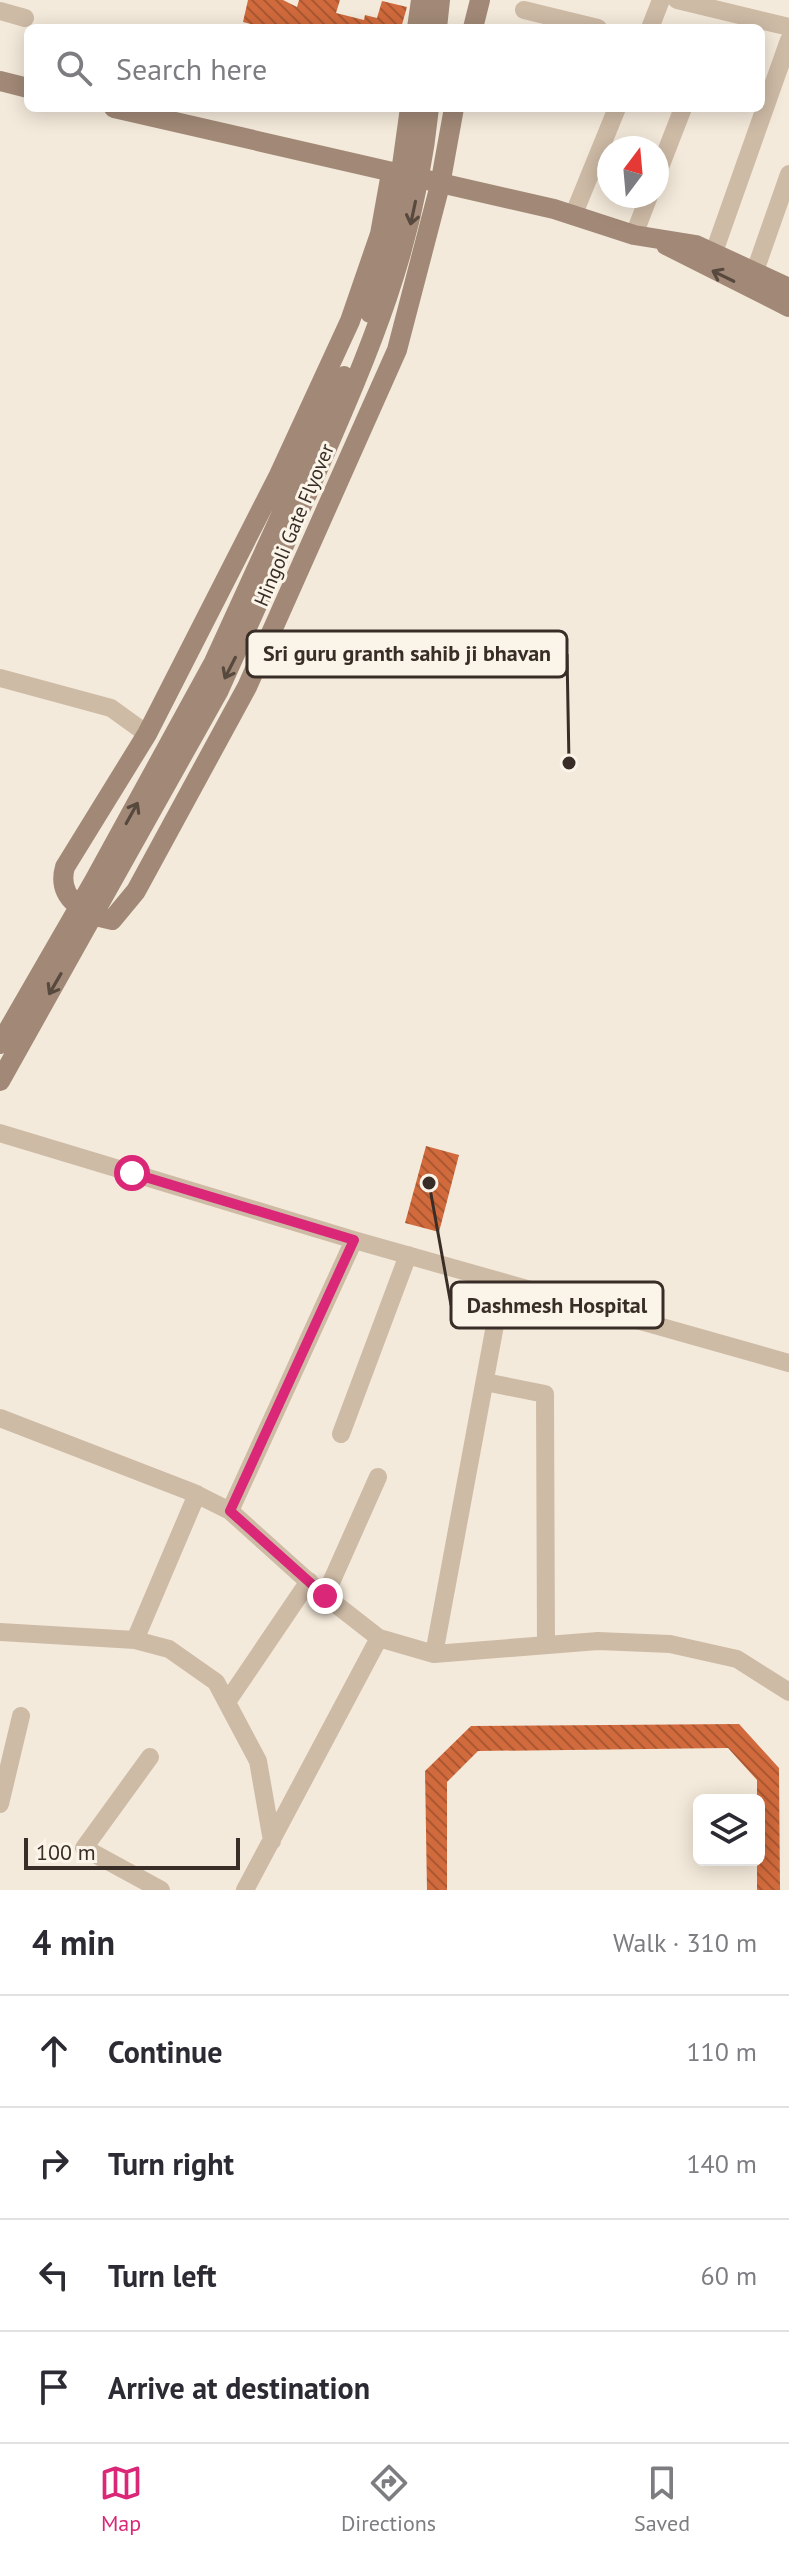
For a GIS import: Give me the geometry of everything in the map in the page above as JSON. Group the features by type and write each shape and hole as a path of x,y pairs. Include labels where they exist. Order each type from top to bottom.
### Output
{"main road":[{"path":"418,24 421,0"},
{"path":"437,24 440,0"},
{"path":"474,24 480,0"},
{"path":"0,81 24,87"},
{"path":"131,112 573,216 659,241 696,245 789,288"},
{"name":"Hingoli Gate Flyover","path":"86,912 225,679 383,273 392,237 409,112"},
{"name":"Hingoli Gate Flyover","path":"300,492 395,282 414,214 428,112"},
{"path":"391,173 380,234 350,321 279,475 147,734 65,867 62,885 86,912 112,920 136,891 247,687 397,350 440,185 453,112"},
{"path":"659,241 691,260 789,307"},
{"path":"0,1044 86,912"},
{"path":"0,1081 86,912"}],"street":[{"path":"652,24 661,0"},
{"path":"677,0 717,19 762,24"},
{"path":"524,10 582,24"},
{"path":"0,11 25,18"},
{"path":"765,24 789,27"},
{"path":"765,108 789,40"},
{"path":"573,216 615,112"},
{"path":"669,144 681,112"},
{"path":"714,252 764,112"},
{"path":"755,271 789,174"},
{"path":"634,235 644,208"},
{"path":"0,678 111,708 147,734"},
{"path":"0,1133 354,1240 789,1363"},
{"path":"230,1511 354,1240"},
{"path":"341,1434 408,1255"},
{"path":"434,1654 503,1282"},
{"path":"485,1382 539,1391 546,1398 546,1645"},
{"path":"0,1418 197,1494 230,1511 325,1596 379,1638 434,1654 598,1641 670,1644 737,1659 789,1692"},
{"path":"325,1596 378,1477"},
{"path":"135,1640 197,1494"},
{"path":"227,1702 309,1581"},
{"path":"0,1632 135,1640 169,1649 216,1682 258,1761 272,1841"},
{"path":"245,1890 379,1638"},
{"path":"0,1804 21,1716"},
{"path":"150,1757 84,1848 161,1890"}],"building":[{"path":"248,0 283,0 297,7 299,0 340,0 336,13 364,20 365,15 377,18 382,1 407,7 402,24 243,22"},
{"path":"426,1146 459,1155 439,1232 405,1223"},
{"path":"739,1724 779,1768 780,1890 757,1890 757,1866 765,1866 765,1794 757,1794 757,1780 728,1748 478,1751 447,1782 447,1890 427,1890 425,1771 471,1726"}],"place":[{"name":"Sri guru granth sahib ji bhavan","path":"569,763"},
{"name":"Dashmesh Hospital","path":"429,1183"}],"route":[{"path":"132,1173 354,1240 230,1511 325,1596"}]}
